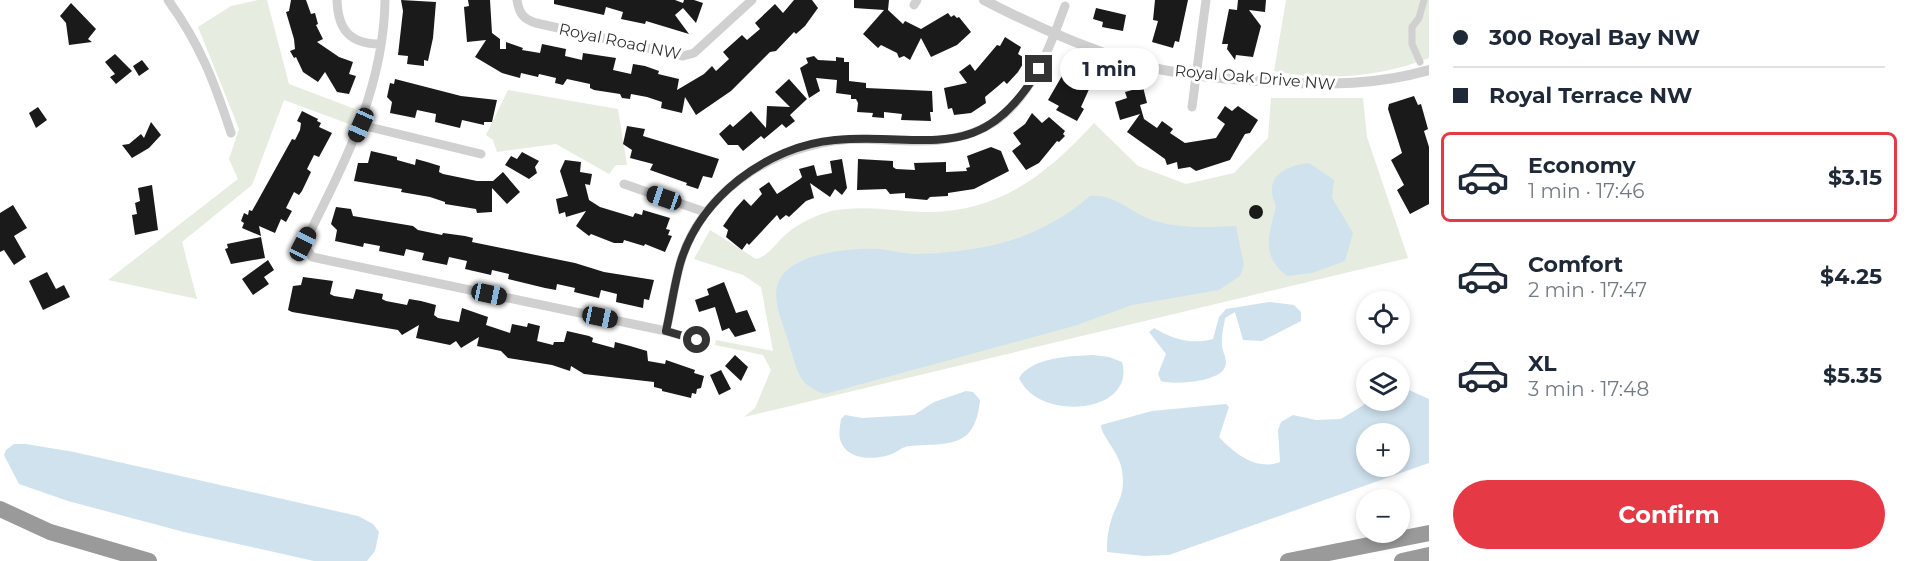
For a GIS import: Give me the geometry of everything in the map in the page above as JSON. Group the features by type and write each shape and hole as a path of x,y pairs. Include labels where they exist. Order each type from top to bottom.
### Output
{"highway":[{"path":"0,509 60,535 149,561"},
{"path":"1288,561 1429,534"},
{"path":"1402,561 1429,555"}],"street":[{"path":"168,0 192,32 214,82 231,133"},
{"path":"338,0 340,17 347,33 355,41 380,44"},
{"path":"385,0 375,75 361,125 303,244 312,256 666,331 697,340"},
{"name":"Royal Road NW","path":"517,0 519,11 526,19 536,23 683,56 699,49 753,0"},
{"name":"Royal Oak Drive NW","path":"984,0 1055,34 1133,63 1194,75 1333,86 1378,82 1429,70"},
{"path":"1192,107 1194,75 1206,0"},
{"path":"1420,62 1412,44 1412,27 1419,18 1424,0"},
{"path":"666,331 680,263 705,212 730,187 791,151 813,144 863,139 945,141 991,124 1008,110 1026,90 1055,34 1065,6"},
{"path":"361,125 481,154"},
{"path":"624,184 705,212"}],"shaded area":[{"path":"267,0 289,84 355,109 349,124 284,100 252,185 182,242 197,299 108,280 238,179 229,159 239,129 198,27 231,6"},
{"path":"1286,0 1429,0 1429,58 1391,70 1352,76 1313,76 1274,71"},
{"path":"508,90 618,109 627,165 616,165 609,174 556,144 497,152 493,140 486,135"},
{"path":"1271,98 1363,98 1367,137 1408,258 744,417 755,408 771,370 763,355 715,345 716,340 773,351 761,287 743,275 694,259 710,230 756,259 770,251 785,235 799,225 831,211 868,208 931,212 980,205 1022,186 1060,157 1094,123 1138,166 1186,184 1234,173 1268,138"}],"water":[{"path":"1309,163 1334,180 1332,198 1353,233 1345,261 1312,273 1287,276 1278,268 1270,252 1269,235 1276,206 1272,188 1278,175 1291,167"},
{"path":"1090,196 1108,198 1146,218 1165,224 1195,227 1236,226 1244,265 1240,276 1219,290 1132,305 1074,326 825,394 809,386 800,376 779,314 776,297 779,281 796,264 823,254 854,249 924,254 998,244 1026,235 1054,222"},
{"path":"1269,302 1294,305 1301,312 1301,321 1262,341 1243,340 1235,312 1225,318 1222,343 1226,363 1220,373 1204,380 1175,383 1161,381 1158,374 1166,354 1149,332 1154,328 1182,340 1205,341 1213,339 1219,317 1226,309"},
{"path":"1093,355 1109,357 1122,362 1123,379 1115,392 1101,401 1084,406 1064,406 1046,402 1030,392 1019,378 1025,371 1042,362 1063,357"},
{"path":"1410,390 1429,399 1429,463 1410,470 1410,423 1356,423 1356,477 1389,477 1169,555 1144,556 1107,552 1108,532 1122,493 1123,477 1119,460 1101,425 1152,411 1226,404 1229,407 1219,437 1239,455 1255,463 1271,464 1280,462 1278,430 1281,422 1293,415 1316,420 1341,419 1356,410 1410,411"},
{"path":"966,391 973,392 980,400 973,427 958,440 948,443 907,446 889,455 876,458 855,455 844,448 841,442 839,434 841,419 845,415 862,418 914,415 934,402"},
{"path":"14,444 74,452 358,516 373,524 379,532 375,551 367,561 314,561 184,532 68,501 19,484 4,455 6,450"}],"building":[{"path":"291,0 306,0 311,14 315,13 318,24 316,25 323,39 317,42 339,57 353,62 349,74 356,76 349,94 337,92 325,72 318,82 303,72 296,57 294,58 290,51 295,49 294,39 286,12 289,11"},
{"path":"401,0 436,2 433,38 428,61 424,60 424,66 407,64 408,56 398,55 403,11"},
{"path":"468,0 490,0 492,33 500,39 500,49 506,49 506,42 523,48 522,50 540,53 542,44 566,49 565,56 582,60 583,53 616,58 613,70 631,74 633,64 645,66 659,71 658,74 679,79 677,90 704,74 712,66 716,71 729,59 723,52 742,35 747,40 760,29 755,23 775,4 783,13 794,0 812,0 818,8 796,34 794,32 776,51 770,52 731,91 696,115 685,97 682,113 661,108 662,102 647,97 631,94 630,99 622,98 620,94 594,90 590,88 590,84 567,79 563,85 555,83 556,78 539,74 538,77 521,73 520,78 502,73 475,57 486,40 467,42 464,7 469,6"},
{"path":"554,0 675,0 683,3 684,0 694,0 703,3 696,23 683,8 675,15 689,34 646,21 645,24 621,19 623,12 606,7 604,15 554,4"},
{"path":"854,0 889,0 888,10 903,24 905,21 921,29 948,13 951,17 954,15 959,17 971,32 957,45 931,57 921,38 910,60 904,56 899,58 897,53 881,45 878,48 863,34 884,10 854,8"},
{"path":"1155,0 1188,0 1179,42 1175,41 1173,48 1152,42 1158,21 1153,20"},
{"path":"1238,0 1266,0 1265,12 1249,10 1261,26 1253,57 1236,55 1235,60 1227,49 1228,44 1222,44 1229,9 1237,10"},
{"path":"71,3 96,29 88,39 92,42 69,45 66,23 60,16"},
{"path":"1096,8 1126,15 1123,31 1102,27 1103,22 1093,19"},
{"path":"1005,37 1021,47 1018,54 1026,59 1018,72 1007,84 1004,81 985,97 986,103 971,113 954,115 952,108 948,109 944,88 967,83 959,72 970,64 975,71 997,45 1000,46"},
{"path":"115,54 132,71 116,84 110,77 115,74 105,62"},
{"path":"814,56 818,60 836,61 836,57 844,58 844,62 849,62 849,81 866,83 866,88 932,91 931,121 901,120 902,114 884,112 884,118 872,117 873,113 857,112 856,99 851,99 851,95 836,93 837,80 816,78 820,91 809,98 800,68 808,63 806,58"},
{"path":"142,60 149,69 139,76 133,66"},
{"path":"1078,67 1095,76 1081,107 1084,109 1077,121 1056,110 1059,106 1048,100 1066,69 1071,71"},
{"path":"395,79 461,96 497,100 492,122 484,122 484,125 462,120 460,128 435,122 436,114 417,110 415,118 390,113 392,102 387,97 390,83 394,84"},
{"path":"789,79 807,99 790,115 795,121 786,128 782,124 764,139 761,136 743,151 738,145 728,145 719,134 730,124 733,127 751,111 766,128 767,106 790,107 775,92"},
{"path":"1143,87 1147,103 1140,105 1144,119 1157,128 1162,121 1173,129 1170,133 1185,143 1216,138 1225,124 1217,118 1225,106 1232,111 1238,106 1258,120 1250,133 1245,134 1230,160 1196,171 1190,167 1178,169 1177,162 1167,165 1165,159 1127,132 1140,114 1120,120 1115,102 1127,98 1125,92"},
{"path":"1414,96 1418,105 1421,104 1428,129 1424,131 1429,147 1429,204 1410,214 1397,190 1404,185 1391,160 1402,153 1388,109 1389,104"},
{"path":"38,107 47,120 36,128 29,113"},
{"path":"302,111 318,119 317,121 321,123 319,127 332,133 319,157 314,155 307,169 311,172 302,191 299,195 294,192 286,208 292,211 286,222 281,219 275,233 259,226 261,236 242,228 244,223 241,221 244,213 248,215 249,210 252,211 292,139 295,140 301,123 297,121"},
{"path":"1032,113 1042,123 1049,117 1065,131 1063,134 1065,136 1059,142 1057,141 1039,163 1026,170 1012,151 1021,144 1013,133 1025,124"},
{"path":"151,122 161,135 149,148 132,158 122,145 129,144 141,134 144,138"},
{"path":"627,126 645,129 643,136 719,159 712,178 703,176 698,189 650,170 653,164 630,158 632,150 623,144"},
{"path":"991,147 1001,151 1009,171 974,189 948,193 948,196 930,197 927,200 905,198 905,193 890,194 886,189 857,190 858,159 893,161 893,167 896,169 915,170 914,163 946,162 946,172 967,171 966,168 970,167 967,156"},
{"path":"371,151 397,157 397,160 415,165 416,159 427,162 440,166 439,172 443,174 477,181 493,181 503,172 520,192 507,204 492,188 492,212 477,213 476,209 445,204 445,202 430,197 401,192 402,189 354,181 358,163 368,163"},
{"path":"522,152 539,161 535,167 537,173 529,179 505,165 511,156 517,159"},
{"path":"842,159 847,188 842,195 835,189 830,197 810,183 814,198 806,201 789,217 786,215 780,220 777,215 742,250 726,237 728,230 723,226 735,209 744,199 751,206 762,194 759,189 769,182 777,194 802,177 799,169 814,165 817,176 832,173 830,161"},
{"path":"565,160 581,162 580,172 592,174 590,185 585,184 589,200 600,207 633,217 635,213 642,215 643,210 670,218 666,229 670,230 668,235 672,236 665,252 645,244 644,246 624,240 623,243 614,243 591,234 589,236 576,226 586,211 566,217 565,212 559,214 556,199 568,196 560,171"},
{"path":"152,185 158,230 135,235 132,215 137,214 135,203 140,201 138,188"},
{"path":"13,205 27,228 14,236 26,257 14,265 4,250 0,252 0,213"},
{"path":"1256,205 1261,207 1263,212 1261,217 1256,219 1251,217 1249,212 1251,207"},
{"path":"336,207 351,209 353,216 413,226 418,230 442,235 443,233 465,236 473,238 472,242 575,263 604,272 654,280 649,300 644,299 643,308 616,302 617,294 601,290 599,298 574,292 575,288 557,284 556,290 508,279 509,274 492,270 491,275 465,269 467,261 449,257 447,265 422,260 424,253 406,249 404,256 379,251 380,246 364,243 363,247 335,241 337,230 331,224"},
{"path":"261,237 265,258 231,264 225,249 228,248 227,244"},
{"path":"268,260 274,270 264,277 269,284 253,295 242,279"},
{"path":"47,272 56,289 64,285 70,297 43,310 29,281"},
{"path":"303,277 333,281 330,294 334,296 353,299 356,289 383,294 382,299 386,301 407,305 409,299 436,305 434,315 438,318 459,322 462,308 488,317 486,325 510,333 512,324 527,327 528,323 540,326 537,341 553,345 554,342 564,342 567,331 589,336 593,338 592,342 614,348 615,342 630,346 647,351 648,361 665,364 666,360 695,370 694,373 704,376 701,388 697,389 696,394 692,393 691,398 662,391 654,387 654,382 584,374 571,366 570,371 552,365 508,358 501,351 477,346 479,337 461,348 456,341 450,345 416,338 419,325 402,335 398,330 292,312 288,310 293,286 301,285"},
{"path":"724,282 736,313 747,310 756,331 735,337 729,328 722,331 715,307 699,312 695,300 709,295 707,289"},
{"path":"735,355 748,367 741,381 725,366"},
{"path":"721,370 731,389 719,395 710,375"}],"route":[{"path":"697,340 666,331 680,263 705,212 730,187 771,160 813,144 834,140 863,139 945,141 966,135 991,124 1008,110 1026,90 1039,69"}]}
